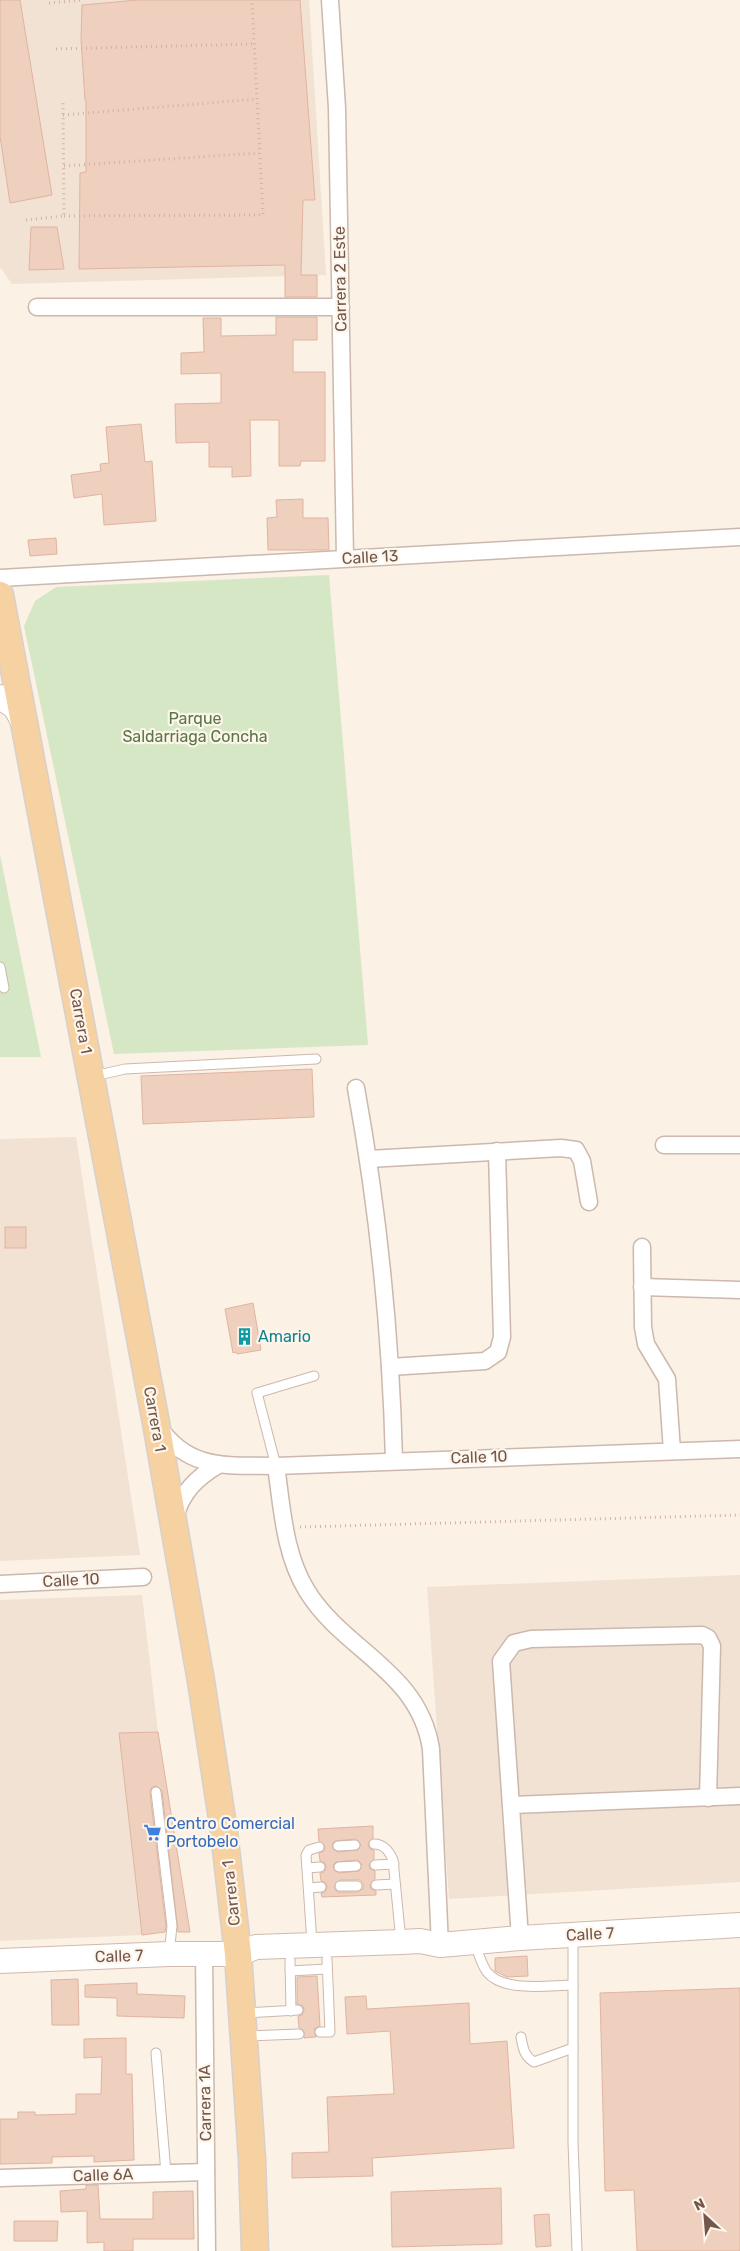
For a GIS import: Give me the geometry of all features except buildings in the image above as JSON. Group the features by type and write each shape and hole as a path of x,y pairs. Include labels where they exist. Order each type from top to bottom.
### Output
{"main road":[{"name":"Carrera 1","path":"1,611 24,721 156,1423 222,1822 238,1954 256,2251"}],"street":[{"name":"Carrera 2 Este","path":"330,0 337,108 344,558"},
{"path":"37,307 341,307"},
{"name":"Calle 13","path":"0,578 740,537"},
{"path":"0,697 15,707 24,721"},
{"path":"356,1088 369,1159 390,1367 394,1460"},
{"path":"664,1144 740,1145"},
{"path":"369,1159 561,1148 576,1150 582,1161 589,1202"},
{"path":"390,1367 485,1361 498,1352 502,1337 496,1151"},
{"path":"642,1247 643,1327 646,1344 667,1379 672,1451"},
{"path":"642,1288 740,1290"},
{"name":"Calle 10","path":"156,1423 165,1436 182,1451 202,1462 218,1465 276,1466 394,1460 740,1449"},
{"path":"174,1525 178,1506 187,1489 201,1475 218,1465"},
{"path":"276,1466 285,1528 302,1583 313,1599 334,1622 406,1690 423,1718 431,1749 440,1945"},
{"name":"Calle 10","path":"0,1581 143,1577"},
{"path":"520,1938 501,1660 514,1643 531,1639 702,1635 708,1638 712,1646 708,1798"},
{"path":"512,1805 740,1796"},
{"name":"Calle 7","path":"238,1954 256,1962 290,1966 401,1942 420,1941 440,1945 520,1938 740,1925"},
{"name":"Calle 7","path":"0,1961 169,1954 238,1954 256,1947 322,1958 421,1955 440,1945"},
{"name":"Carrera 1A","path":"204,1954 207,2251"},
{"name":"Calle 6A","path":"0,2178 206,2172"}],"lane":[{"path":"0,967 4,988 0,985"},
{"path":"91,1076 125,1069 316,1059"},
{"path":"276,1466 257,1393 314,1376"},
{"path":"156,1792 172,1926 169,1954"},
{"path":"374,1844 384,1846 390,1852 394,1864 401,1942"},
{"path":"338,1846 355,1845"},
{"path":"319,1847 309,1850 306,1854 309,1888 329,2009 330,2032 320,2032"},
{"path":"375,1865 394,1864"},
{"path":"339,1867 356,1866"},
{"path":"308,1868 320,1867"},
{"path":"376,1885 396,1884"},
{"path":"340,1886 357,1886"},
{"path":"309,1888 321,1887"},
{"path":"573,1935 577,2251"},
{"path":"474,1942 486,1970 495,1980 508,1985 573,1984"},
{"path":"243,2025 294,2011 290,1966"},
{"path":"319,2009 329,2009"},
{"path":"243,2025 299,2034"},
{"path":"521,2037 524,2051 528,2058 534,2062 573,2048"},
{"path":"156,2053 166,2173"}],"path":[{"path":"49,3 83,0"},
{"path":"26,220 64,216 262,215 252,0"},
{"path":"56,49 254,44"},
{"path":"64,116 257,99"},
{"path":"63,100 64,216"},
{"path":"64,166 260,153"},
{"path":"285,1528 740,1515"}],"shaded area":[{"path":"0,0 309,0 326,275 12,284 0,267"},
{"path":"76,1137 140,1555 0,1561 0,1139"},
{"path":"740,1575 740,1882 449,1899 427,1587"},
{"path":"142,1595 158,1732 119,1733 142,1935 0,1941 0,1600"}],"green space":[{"name":"Parque Saldarriaga Concha","path":"329,575 368,1045 114,1054 24,626 35,601 56,587"},
{"path":"0,855 41,1057 0,1057"}],"place":[{"name":"Amario","path":"244,1336"},
{"name":"Centro Comercial Portobelo","path":"152,1832"}]}
